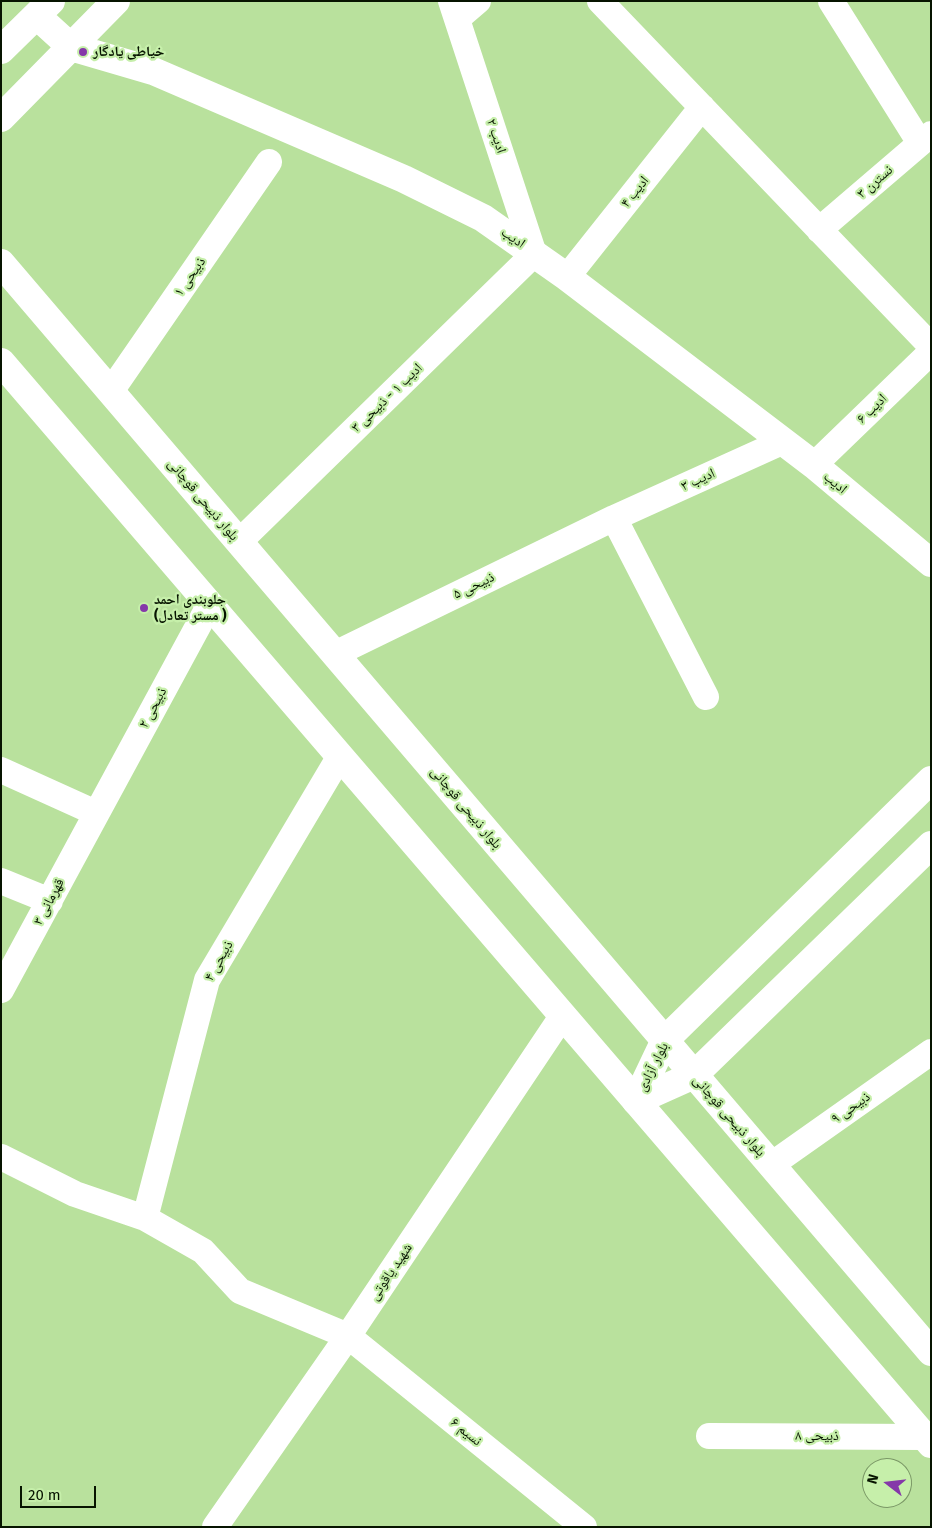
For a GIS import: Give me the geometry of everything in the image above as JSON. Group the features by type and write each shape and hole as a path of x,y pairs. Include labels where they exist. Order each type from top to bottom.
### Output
{"main road":[{"path":"1,118 116,1"},
{"path":"1,50 44,9"},
{"name":"ادیب","path":"44,9 70,47 153,71 404,179 483,218 567,277 814,465 931,563"},
{"name":"بلوار ذبیحی قوچانی","path":"1,263 771,1165 928,1341"},
{"path":"1,362 928,1440"},
{"name":"بلوار آزادی","path":"636,1101 665,1040 931,780"},
{"name":"بلوار آزادی","path":"636,1101 694,1075 931,845"}],"street":[{"path":"454,10 478,1"},
{"path":"600,1 931,346"},
{"path":"831,1 925,138"},
{"name":"ادیب ۲","path":"454,10 534,254"},
{"name":"ادیب ۴","path":"567,277 702,108"},
{"name":"نسترن ۳","path":"820,230 925,138"},
{"name":"ذبیحی ۱","path":"111,392 269,162"},
{"name":"ادیب ۱ - ذبیحی ۳","path":"239,542 534,254"},
{"name":"ادیب ۶","path":"814,465 931,352"},
{"name":"ادیب ۳","path":"614,518 782,442"},
{"path":"614,518 706,697"},
{"name":"ذبیحی ۵","path":"335,654 614,518"},
{"name":"ذبیحی ۲","path":"96,813 210,604"},
{"name":"ذبیحی ۴","path":"145,1218 207,980 340,756"},
{"path":"1,770 96,813"},
{"name":"قهرمانی ۳","path":"1,990 96,813"},
{"path":"1,882 50,901"},
{"name":"شهید یاقوتی","path":"215,1527 348,1336 563,1016"},
{"name":"ذبیحی ۹","path":"771,1165 931,1052"},
{"name":"نسیم ۶","path":"1,1157 75,1194 145,1218 203,1251 240,1291 348,1336 584,1527"},
{"name":"ذبیحی ۸","path":"709,1436 928,1440"}],"place":[{"name":"خیاطی یادگار","path":"83,52"},
{"name":"جلوبندی احمد (مستر تعادل )","path":"144,608"}]}
